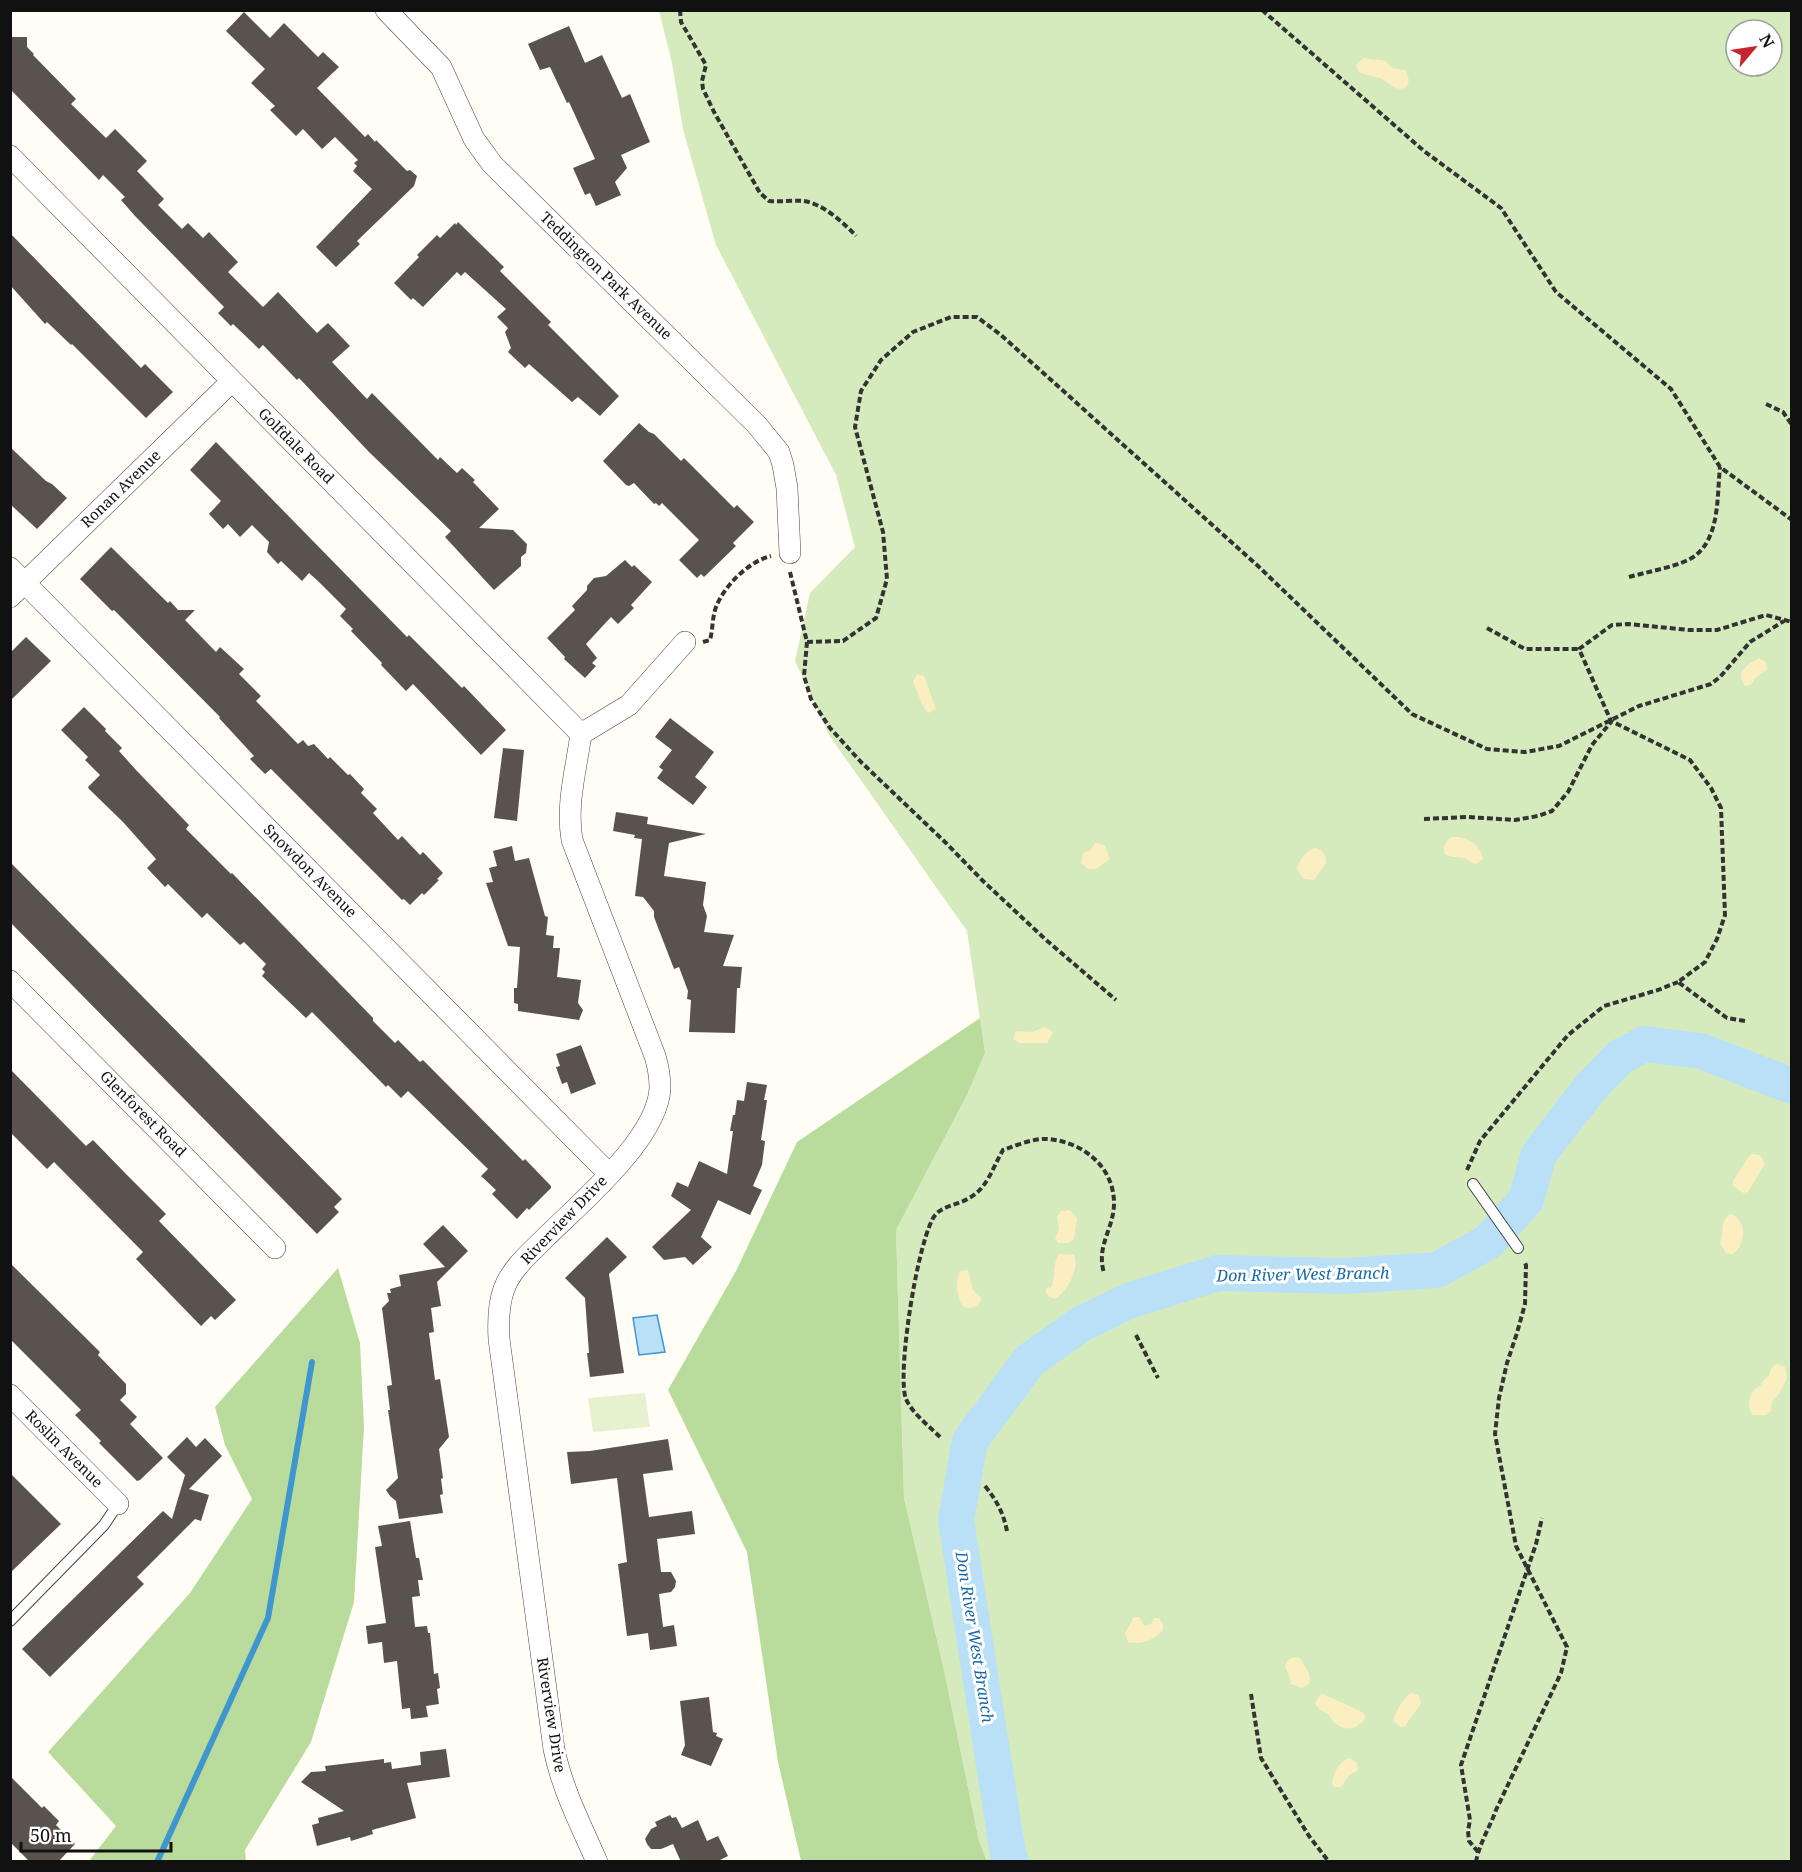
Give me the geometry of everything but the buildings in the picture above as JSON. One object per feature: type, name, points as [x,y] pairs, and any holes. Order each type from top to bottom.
[{"type":"street","name":"Teddington Park Avenue","points":[[386,10],[441,67],[474,139],[492,164],[748,416],[774,446],[783,465],[787,488],[790,554]]},
{"type":"street","name":"Golfdale Road","points":[[10,156],[581,735]]},
{"type":"street","name":"Ronan Avenue","points":[[15,583],[232,381]]},
{"type":"street","name":"Snowdon Avenue","points":[[15,583],[609,1174]]},
{"type":"street","points":[[581,735],[629,705],[685,642]]},
{"type":"street","name":"Riverview Drive","points":[[581,735],[570,807],[572,840],[655,1056],[660,1089],[656,1105],[643,1134],[609,1174],[532,1251],[511,1276],[504,1288],[498,1316],[554,1749],[568,1796],[597,1862]]},
{"type":"street","name":"Glenforest Road","points":[[10,981],[275,1248]]},
{"type":"street","name":"Roslin Avenue","points":[[10,1395],[118,1504]]},
{"type":"lane","points":[[1473,1184],[1518,1248]]},
{"type":"lane","points":[[10,1621],[104,1525],[118,1504]]},
{"type":"path","points":[[680,10],[681,22],[706,65],[702,81],[703,89],[760,192],[769,201],[803,201],[815,204],[841,220],[856,236]]},
{"type":"path","points":[[1262,10],[1424,152],[1501,208],[1556,292],[1671,389],[1720,467],[1791,520]]},
{"type":"path","points":[[807,642],[843,641],[876,618],[887,579],[883,532],[855,427],[861,391],[881,360],[913,332],[951,317],[977,317],[1016,349],[1258,566],[1412,714],[1487,749],[1525,752],[1559,746],[1639,706],[1711,684],[1720,677],[1750,642],[1784,621]]},
{"type":"path","points":[[1766,404],[1783,412],[1791,425]]},
{"type":"path","points":[[1629,577],[1669,567],[1696,555],[1708,539],[1714,525],[1720,467]]},
{"type":"path","points":[[685,642],[699,643],[710,640],[716,606],[723,594],[741,574],[768,556],[790,554],[789,565],[807,642],[804,676],[811,699],[830,728],[861,762],[983,881],[1045,939],[1116,1000]]},
{"type":"path","points":[[1487,628],[1525,649],[1579,649],[1612,625],[1717,630],[1766,615],[1791,622]]},
{"type":"path","points":[[1473,1184],[1467,1171],[1480,1141],[1568,1035],[1604,1006],[1678,982],[1705,962],[1717,939],[1725,915],[1721,808],[1711,788],[1690,760],[1611,721],[1579,649]]},
{"type":"path","points":[[1424,819],[1468,817],[1515,820],[1552,811],[1568,792],[1592,745],[1611,721]]},
{"type":"path","points":[[1678,982],[1727,1018],[1745,1021]]},
{"type":"path","points":[[940,1437],[906,1398],[904,1370],[906,1337],[924,1242],[929,1224],[936,1214],[972,1197],[984,1186],[1003,1150],[1035,1140],[1048,1139],[1070,1144],[1097,1159],[1109,1176],[1114,1192],[1112,1220],[1102,1249],[1101,1262],[1104,1273]]},
{"type":"path","points":[[1476,1862],[1478,1852],[1561,1673],[1567,1647],[1516,1546],[1495,1434],[1499,1398],[1524,1304],[1526,1265],[1518,1248]]},
{"type":"path","points":[[1136,1335],[1158,1378]]},
{"type":"path","points":[[985,1486],[998,1501],[1004,1513],[1007,1531]]},
{"type":"path","points":[[1478,1852],[1469,1841],[1470,1820],[1461,1765],[1536,1544],[1542,1518]]},
{"type":"path","points":[[1251,1694],[1261,1758],[1309,1836],[1329,1862]]},
{"type":"green space","points":[[659,11],[1791,11],[1791,1861],[987,1861],[979,1841],[944,1670],[904,1498],[896,1230],[967,1095],[985,1053],[967,931],[829,735],[795,661],[810,593],[855,547],[836,475],[716,245],[683,129],[672,63]]},
{"type":"green space","points":[[980,1018],[985,1053],[967,1095],[896,1230],[904,1498],[944,1670],[979,1841],[987,1861],[801,1861],[778,1762],[747,1552],[668,1390],[736,1271],[797,1142]]},
{"type":"green space","points":[[338,1268],[360,1343],[364,1427],[354,1602],[311,1742],[245,1850],[246,1861],[89,1861],[116,1826],[48,1752],[190,1593],[252,1499],[225,1445],[215,1407]]},
{"type":"green space","points":[[645,1393],[650,1427],[593,1432],[588,1398]]},
{"type":"sand","points":[[1363,58],[1386,61],[1392,68],[1406,70],[1409,81],[1407,85],[1401,89],[1395,88],[1380,78],[1358,71],[1356,65]]},
{"type":"sand","points":[[1759,658],[1766,662],[1767,670],[1755,678],[1751,685],[1745,686],[1741,677],[1744,669]]},
{"type":"sand","points":[[917,674],[924,676],[936,709],[928,713],[913,682]]},
{"type":"sand","points":[[1453,837],[1472,842],[1482,854],[1483,859],[1476,864],[1464,858],[1445,854],[1445,844]]},
{"type":"sand","points":[[1095,843],[1105,845],[1110,859],[1096,869],[1088,869],[1081,863],[1083,853],[1091,850]]},
{"type":"sand","points":[[1314,848],[1323,853],[1326,863],[1314,880],[1304,879],[1297,867],[1302,857]]},
{"type":"sand","points":[[1045,1027],[1053,1032],[1047,1043],[1019,1043],[1013,1039],[1016,1031],[1032,1032]]},
{"type":"sand","points":[[1752,1154],[1760,1155],[1765,1164],[1748,1192],[1743,1193],[1733,1186],[1733,1181]]},
{"type":"sand","points":[[1070,1210],[1077,1218],[1074,1239],[1068,1243],[1058,1243],[1055,1238],[1059,1229],[1057,1217],[1061,1211]]},
{"type":"sand","points":[[1731,1214],[1743,1227],[1741,1245],[1733,1254],[1726,1253],[1720,1243],[1724,1220]]},
{"type":"sand","points":[[1061,1254],[1074,1255],[1075,1267],[1068,1286],[1055,1299],[1048,1296],[1045,1289],[1051,1287],[1056,1258]]},
{"type":"sand","points":[[968,1270],[973,1290],[982,1299],[977,1306],[967,1308],[961,1302],[957,1285],[960,1271]]},
{"type":"sand","points":[[1777,1364],[1785,1367],[1787,1378],[1779,1394],[1772,1401],[1771,1411],[1766,1415],[1753,1415],[1749,1407],[1750,1398],[1769,1375],[1772,1367]]},
{"type":"sand","points":[[1134,1617],[1139,1617],[1145,1626],[1151,1624],[1154,1618],[1159,1618],[1163,1624],[1163,1630],[1156,1637],[1147,1641],[1128,1642],[1125,1633]]},
{"type":"sand","points":[[1294,1657],[1300,1658],[1309,1673],[1309,1684],[1302,1688],[1291,1684],[1285,1666],[1288,1660]]},
{"type":"sand","points":[[1321,1693],[1364,1713],[1365,1718],[1354,1728],[1341,1727],[1315,1703]]},
{"type":"sand","points":[[1411,1693],[1418,1695],[1421,1702],[1406,1726],[1401,1727],[1393,1721],[1400,1706]]},
{"type":"sand","points":[[1350,1758],[1357,1763],[1358,1770],[1349,1775],[1341,1787],[1335,1787],[1332,1781],[1335,1773],[1346,1759]]},
{"type":"water","points":[[657,1315],[665,1352],[639,1355],[633,1318]]},
{"type":"waterway","name":"Don River West Branch","points":[[1011,1862],[956,1520],[970,1441],[1029,1361],[1081,1324],[1131,1300],[1218,1273],[1345,1276],[1437,1270],[1488,1242],[1526,1200],[1539,1154],[1590,1088],[1620,1057],[1644,1044],[1701,1051],[1792,1086]]},
{"type":"waterway","points":[[157,1862],[268,1618],[312,1362]]}]
